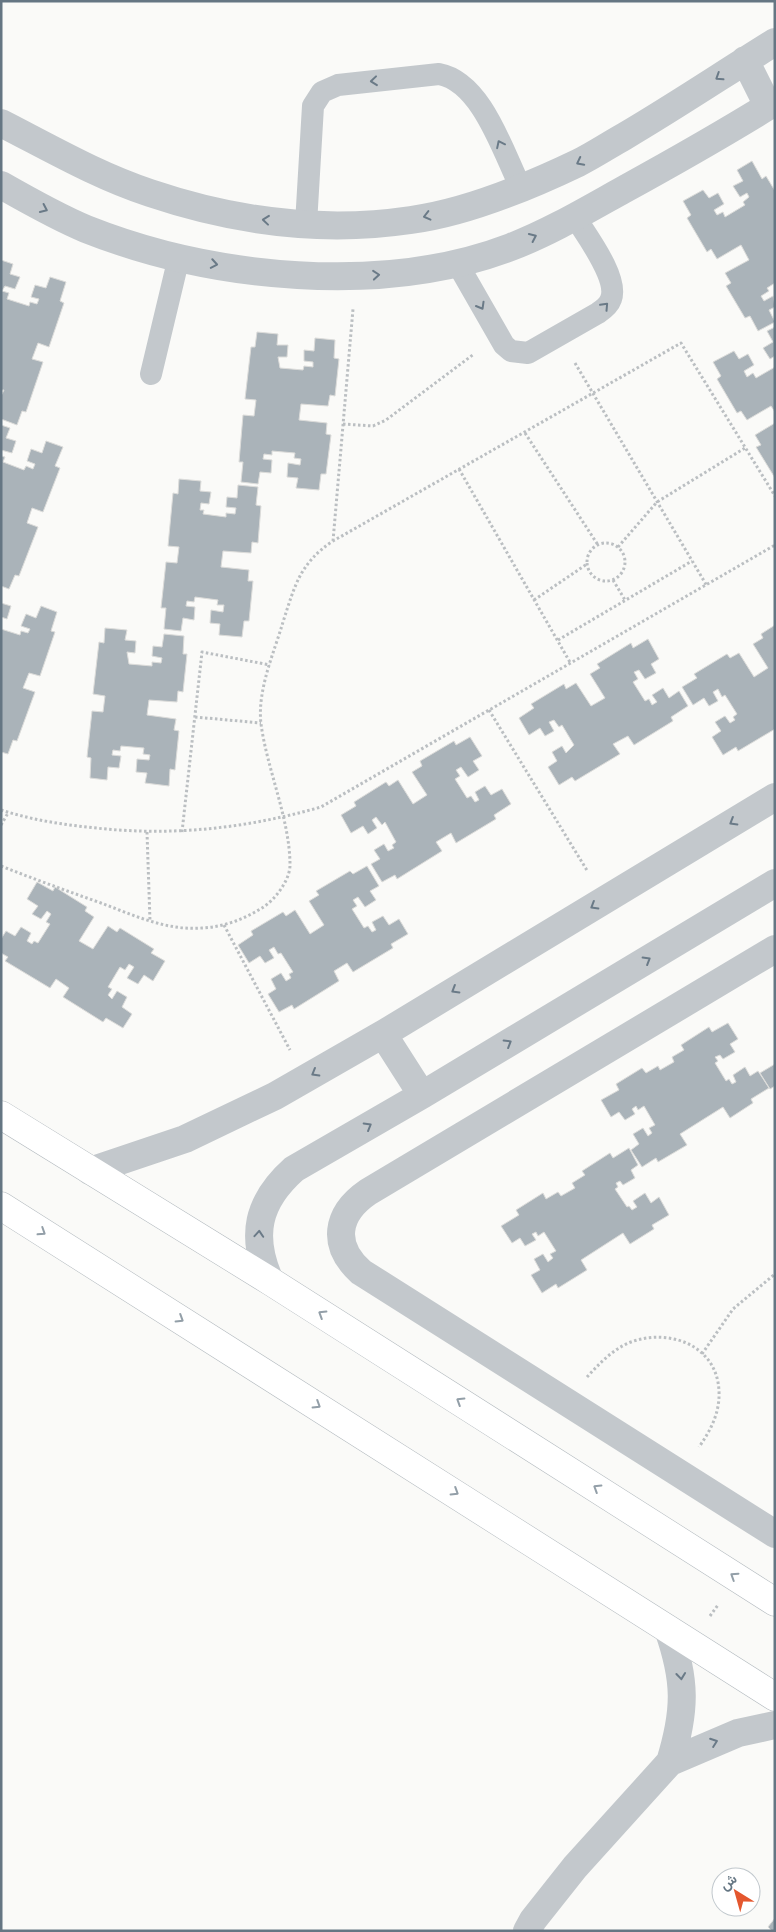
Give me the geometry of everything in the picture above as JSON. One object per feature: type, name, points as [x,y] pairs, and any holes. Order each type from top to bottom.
[{"type":"street","points":[[1,124],[98,172],[148,192],[199,208],[243,217],[306,224],[359,225],[412,220],[468,206],[521,188],[579,163],[775,42]]},
{"type":"street","points":[[1,185],[36,205],[86,229],[138,247],[178,257],[288,275],[356,276],[415,271],[457,263],[512,247],[575,216],[772,104],[745,60]]},
{"type":"street","points":[[90,1170],[185,1139],[230,1118],[305,1078],[383,1034],[775,797]]},
{"type":"street","points":[[270,1281],[261,1261],[258,1241],[260,1220],[267,1200],[278,1183],[294,1169],[422,1095],[775,883]]},
{"type":"street","points":[[775,948],[368,1192],[356,1200],[348,1210],[342,1223],[341,1237],[344,1250],[351,1262],[361,1272],[775,1534]]},
{"type":"street","points":[[383,1034],[422,1095]]},
{"type":"street","points":[[1,1115],[270,1281],[775,1602]]},
{"type":"street","points":[[1,1206],[775,1698]]},
{"type":"street","points":[[668,1629],[679,1661],[683,1695],[680,1729],[670,1762]]},
{"type":"street","points":[[527,1931],[532,1920],[575,1867],[670,1762],[738,1733],[775,1725]]},
{"type":"lane","points":[[306,224],[313,106],[322,92],[338,85],[439,74],[451,76],[460,81],[478,99],[521,188]]},
{"type":"lane","points":[[457,263],[499,336],[511,351],[519,354],[528,353],[598,313],[606,307],[612,298],[611,278],[575,216]]},
{"type":"lane","points":[[151,374],[178,257]]},
{"type":"path","points":[[333,541],[356,276]]},
{"type":"path","points":[[343,424],[373,426],[386,420],[499,336]]},
{"type":"path","points":[[559,336],[707,586]]},
{"type":"path","points":[[1,866],[150,921],[181,928],[224,925],[246,917],[267,905],[286,881],[290,866],[283,818],[261,723],[262,702],[270,665],[298,577],[306,563],[318,550],[333,541],[681,343],[775,496]]},
{"type":"path","points":[[524,433],[598,545]]},
{"type":"path","points":[[618,547],[657,502],[745,448]]},
{"type":"path","points":[[460,469],[571,664]]},
{"type":"path","points":[[534,600],[587,564],[592,549],[598,545],[607,543],[618,547],[625,558],[624,567],[613,580],[604,581],[596,578],[590,572],[587,564]]},
{"type":"path","points":[[1,810],[49,822],[147,832],[182,832],[244,826],[283,818],[321,807],[707,586],[775,545]]},
{"type":"path","points":[[558,640],[692,561]]},
{"type":"path","points":[[613,580],[625,600]]},
{"type":"path","points":[[182,832],[202,652],[270,665]]},
{"type":"path","points":[[489,710],[605,899]]},
{"type":"path","points":[[195,717],[261,723]]},
{"type":"path","points":[[1,825],[8,812]]},
{"type":"path","points":[[147,832],[150,921]]},
{"type":"path","points":[[224,925],[305,1078]]},
{"type":"path","points":[[702,1354],[733,1309],[775,1274]]},
{"type":"path","points":[[565,1401],[607,1356],[630,1342],[649,1336],[682,1339],[702,1354],[716,1374],[719,1390],[717,1410],[712,1428],[681,1475]]},
{"type":"path","points":[[692,1644],[736,1577]]},
{"type":"building","points":[[752,161],[762,179],[766,176],[775,191],[775,283],[767,288],[769,291],[761,296],[764,301],[773,296],[775,307],[769,310],[775,322],[758,331],[750,316],[745,318],[726,286],[731,283],[725,273],[749,260],[741,245],[717,259],[711,249],[707,252],[687,218],[691,215],[683,201],[703,190],[709,198],[718,193],[724,204],[714,210],[717,215],[723,212],[725,217],[745,205],[743,202],[749,197],[747,193],[740,197],[733,186],[743,181],[737,170]]},
{"type":"building","points":[[1,260],[13,264],[10,274],[20,277],[15,289],[5,286],[2,291],[9,293],[7,299],[29,306],[30,302],[37,304],[39,299],[31,297],[35,285],[46,288],[50,277],[66,282],[60,301],[64,303],[49,347],[38,343],[32,359],[43,362],[26,412],[22,411],[17,425],[1,419],[1,396],[4,390],[1,390]]},
{"type":"building","points":[[775,327],[775,356],[770,359],[763,348],[773,342],[767,331]]},
{"type":"building","points":[[257,332],[278,334],[277,345],[288,345],[287,357],[278,357],[280,368],[303,370],[304,366],[313,367],[313,362],[304,361],[304,350],[314,351],[315,338],[335,340],[334,358],[339,359],[335,396],[330,395],[328,406],[301,404],[299,420],[327,423],[326,434],[331,435],[326,474],[321,474],[319,490],[296,488],[298,478],[287,477],[288,463],[300,465],[301,459],[294,458],[295,453],[272,451],[272,455],[264,454],[263,459],[272,460],[271,473],[260,472],[258,484],[241,482],[243,462],[239,462],[243,415],[254,416],[256,400],[245,399],[251,347],[255,347]]},
{"type":"building","points":[[734,351],[739,359],[748,354],[754,365],[744,371],[747,377],[753,373],[756,378],[775,367],[775,412],[771,406],[747,420],[741,411],[737,413],[717,379],[721,376],[713,362]]},
{"type":"building","points":[[775,423],[775,478],[756,447],[761,445],[755,435]]},
{"type":"building","points":[[1,425],[10,428],[6,438],[16,441],[12,453],[1,450]]},
{"type":"building","points":[[46,441],[63,447],[55,466],[60,468],[43,512],[32,508],[27,523],[38,527],[19,576],[15,575],[9,589],[1,586],[1,456],[5,457],[3,462],[24,470],[26,466],[33,469],[35,464],[27,461],[31,449],[42,453]]},
{"type":"building","points":[[179,479],[201,481],[200,491],[211,492],[209,504],[201,503],[200,510],[204,510],[203,514],[226,517],[226,513],[235,514],[236,508],[226,507],[227,497],[237,498],[238,485],[258,487],[256,505],[261,506],[258,543],[252,542],[251,553],[223,551],[221,567],[249,570],[248,581],[253,581],[249,621],[244,621],[242,637],[219,635],[220,624],[210,623],[211,610],[223,612],[224,605],[217,605],[218,600],[195,597],[194,602],[187,601],[186,606],[195,607],[194,620],[183,618],[181,631],[164,629],[166,608],[161,608],[166,562],[177,563],[179,547],[168,546],[173,493],[178,494]]},
{"type":"building","points":[[1,603],[11,606],[7,619],[1,617]]},
{"type":"building","points":[[41,606],[57,612],[51,631],[55,632],[40,676],[29,673],[23,688],[35,692],[17,741],[13,740],[8,754],[1,752],[1,629],[20,635],[21,631],[28,633],[30,629],[21,626],[26,614],[36,618]]},
{"type":"building","points":[[775,625],[775,729],[738,751],[736,747],[723,755],[712,737],[721,731],[715,722],[725,716],[730,723],[735,720],[733,717],[737,714],[725,695],[722,697],[718,689],[713,692],[718,701],[709,706],[704,698],[693,705],[682,687],[697,678],[694,674],[727,654],[730,658],[739,653],[754,677],[768,668],[753,644],[763,638],[761,634]]},
{"type":"building","points":[[105,628],[127,630],[125,640],[136,641],[135,653],[127,652],[129,664],[152,666],[152,662],[161,663],[162,658],[152,656],[153,646],[162,647],[164,634],[184,636],[183,654],[187,654],[183,692],[178,691],[177,702],[149,700],[147,715],[176,719],[174,730],[179,731],[175,770],[170,769],[169,786],[145,783],[147,773],[136,772],[137,759],[149,760],[150,755],[143,754],[144,748],[121,746],[120,751],[113,750],[112,755],[121,756],[119,768],[108,767],[107,780],[90,778],[91,758],[87,757],[92,711],[103,712],[105,696],[93,694],[99,642],[104,643]]},
{"type":"building","points":[[648,639],[659,659],[651,664],[656,673],[645,679],[639,670],[634,672],[638,679],[633,682],[645,701],[649,699],[652,705],[657,702],[652,695],[663,688],[669,698],[679,691],[688,706],[671,717],[673,721],[634,745],[628,736],[613,744],[620,754],[575,781],[572,777],[559,785],[548,767],[557,761],[552,752],[562,746],[566,753],[574,745],[562,725],[559,727],[554,720],[549,722],[554,731],[545,736],[540,728],[529,735],[519,718],[534,708],[531,704],[564,684],[566,689],[576,683],[591,706],[605,698],[590,674],[600,668],[597,664],[631,643],[633,648]]},
{"type":"building","points":[[470,737],[482,756],[473,761],[479,770],[468,777],[461,767],[456,770],[460,776],[455,779],[467,798],[471,796],[475,802],[479,800],[475,792],[485,786],[491,795],[502,789],[511,804],[494,815],[496,819],[456,843],[451,833],[436,842],[442,851],[397,879],[395,875],[382,882],[371,864],[380,859],[374,850],[384,844],[388,851],[394,848],[392,845],[396,842],[385,822],[382,825],[376,817],[372,820],[377,828],[368,834],[363,826],[351,833],[341,815],[356,806],[354,802],[386,782],[389,786],[398,780],[413,804],[427,795],[412,772],[422,766],[420,761],[454,741],[456,745]]},
{"type":"building","points":[[367,866],[379,886],[370,891],[376,900],[365,907],[358,897],[353,900],[357,906],[352,909],[364,928],[368,926],[372,932],[376,930],[372,922],[383,916],[389,925],[399,919],[408,934],[391,944],[393,948],[353,972],[347,963],[334,971],[339,981],[294,1009],[292,1005],[279,1012],[268,994],[276,989],[271,979],[281,973],[286,981],[291,978],[289,974],[293,972],[281,953],[278,954],[274,947],[269,950],[274,958],[265,963],[260,956],[249,963],[238,945],[253,935],[251,931],[283,912],[286,916],[295,910],[310,934],[324,925],[309,901],[319,895],[316,891],[350,871],[353,874]]},
{"type":"building","points":[[37,882],[53,891],[55,887],[87,907],[85,911],[94,917],[79,941],[93,949],[108,926],[117,932],[120,928],[154,949],[151,953],[165,961],[153,981],[144,975],[138,984],[127,978],[134,967],[129,964],[125,970],[120,967],[108,987],[112,989],[108,995],[112,999],[117,991],[127,997],[122,1007],[132,1014],[123,1028],[106,1018],[103,1022],[63,997],[69,988],[56,979],[50,988],[5,961],[8,957],[1,953],[1,939],[6,931],[15,936],[21,927],[31,933],[27,941],[32,944],[34,941],[38,943],[50,924],[46,922],[51,914],[47,911],[41,919],[32,914],[38,906],[27,899]]},
{"type":"building","points":[[728,1023],[738,1039],[730,1044],[735,1052],[723,1059],[720,1055],[715,1057],[718,1061],[715,1063],[726,1081],[729,1079],[732,1084],[736,1082],[733,1075],[745,1067],[750,1076],[758,1071],[769,1088],[751,1099],[753,1103],[730,1118],[723,1107],[680,1134],[687,1145],[658,1162],[656,1158],[642,1167],[631,1150],[639,1144],[633,1134],[643,1128],[648,1136],[652,1133],[649,1128],[655,1125],[644,1106],[638,1110],[636,1106],[632,1109],[635,1114],[625,1120],[619,1112],[611,1117],[601,1100],[619,1090],[616,1084],[642,1068],[646,1073],[658,1066],[660,1070],[674,1062],[672,1057],[684,1050],[681,1045],[709,1027],[712,1032]]},
{"type":"building","points":[[775,1064],[775,1086],[770,1089],[760,1073]]},
{"type":"building","points":[[629,1148],[638,1165],[631,1170],[635,1178],[623,1185],[620,1181],[616,1183],[618,1187],[615,1189],[627,1207],[629,1206],[632,1210],[637,1207],[633,1201],[645,1193],[651,1203],[659,1197],[669,1215],[652,1225],[654,1229],[630,1244],[623,1233],[581,1260],[587,1270],[558,1288],[556,1284],[542,1293],[531,1275],[540,1270],[534,1259],[543,1254],[548,1262],[553,1258],[550,1254],[556,1251],[544,1232],[538,1236],[536,1232],[532,1234],[536,1240],[525,1246],[520,1238],[512,1243],[501,1226],[519,1215],[516,1210],[543,1193],[546,1199],[558,1192],[561,1196],[575,1188],[572,1183],[585,1175],[582,1171],[610,1153],[613,1158]]},
{"type":"building","points":[[775,1918],[775,1931],[772,1931],[768,1927]]}]
